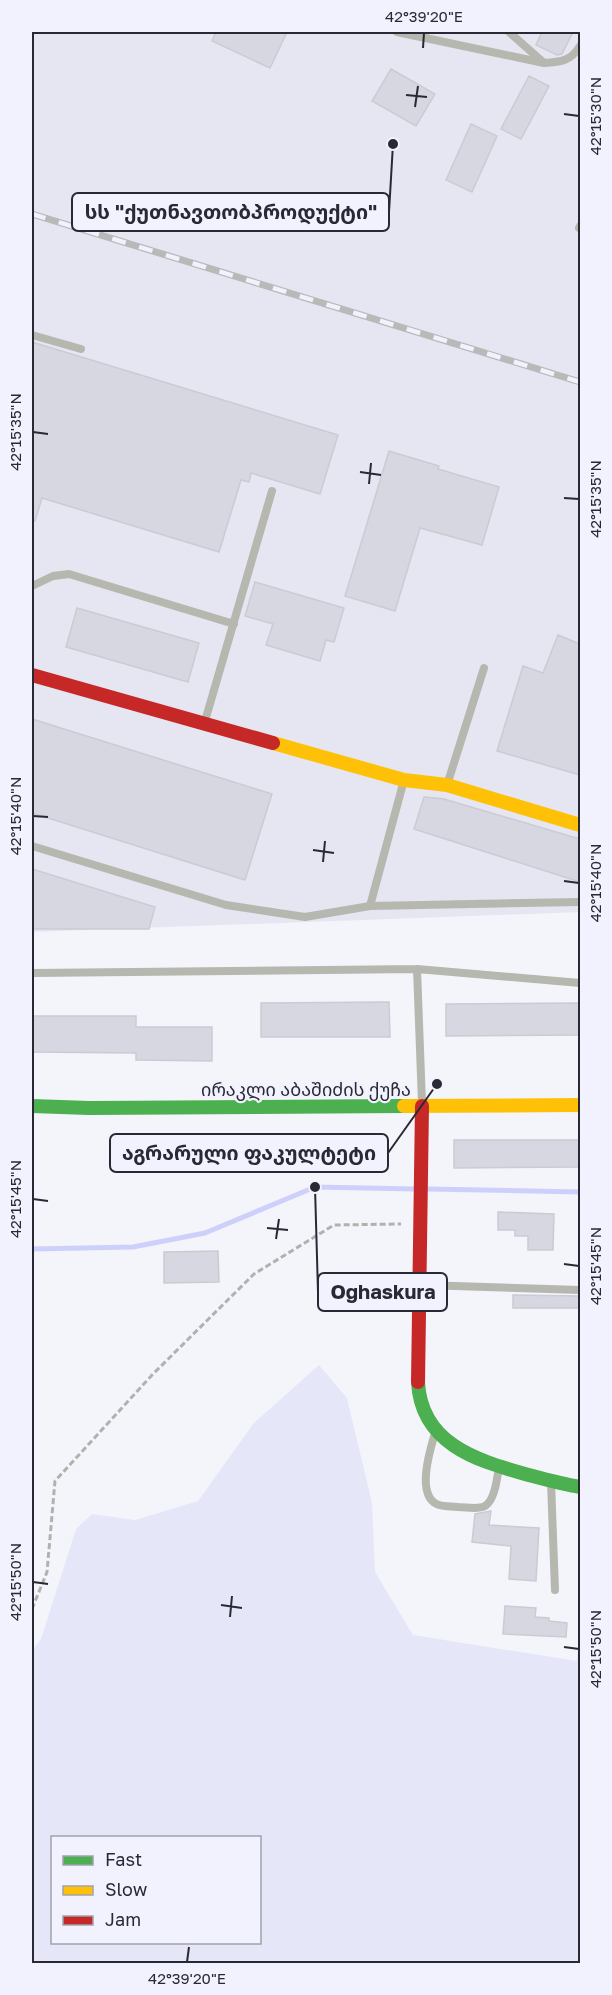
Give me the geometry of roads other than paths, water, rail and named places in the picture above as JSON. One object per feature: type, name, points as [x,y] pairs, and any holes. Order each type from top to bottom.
[{"type":"street","points":[[32,675],[404,780],[447,784],[580,825]]},
{"type":"street","name":"ირაკლი აბაშიძის ქუჩა","points":[[32,1106],[89,1108],[580,1105]]},
{"type":"street","points":[[422,1106],[422,1210],[417,1368],[419,1396],[424,1413],[436,1430],[456,1449],[482,1462],[580,1486]]},
{"type":"lane","points":[[397,32],[544,63],[558,62],[575,56],[580,46]]},
{"type":"lane","points":[[509,32],[544,63]]},
{"type":"lane","points":[[32,335],[81,349]]},
{"type":"lane","points":[[204,723],[272,491]]},
{"type":"lane","points":[[32,586],[53,576],[69,574],[234,624]]},
{"type":"lane","points":[[447,784],[484,668]]},
{"type":"lane","points":[[370,906],[404,780]]},
{"type":"lane","points":[[32,846],[226,905],[305,917],[370,906],[580,902]]},
{"type":"lane","points":[[417,969],[422,1106]]},
{"type":"lane","points":[[32,973],[417,969],[580,983]]},
{"type":"lane","points":[[419,1285],[580,1290]]},
{"type":"lane","points":[[436,1430],[426,1462],[428,1495],[440,1505],[476,1508],[486,1506],[491,1499],[499,1467]]},
{"type":"lane","points":[[551,1480],[555,1590]]},
{"type":"waterway","points":[[32,1249],[133,1247],[205,1233],[315,1187],[415,1189]]},
{"type":"waterway","points":[[428,1189],[580,1192]]},
{"type":"railway","points":[[32,214],[580,382]]},
{"type":"place","name":"სს \"ქუთნავთობპროდუქტი\"","points":[[393,144]]},
{"type":"place","name":"აგრარული ფაკულტეტი","points":[[437,1084]]},
{"type":"place","name":"Oghaskura","points":[[315,1187]]}]
